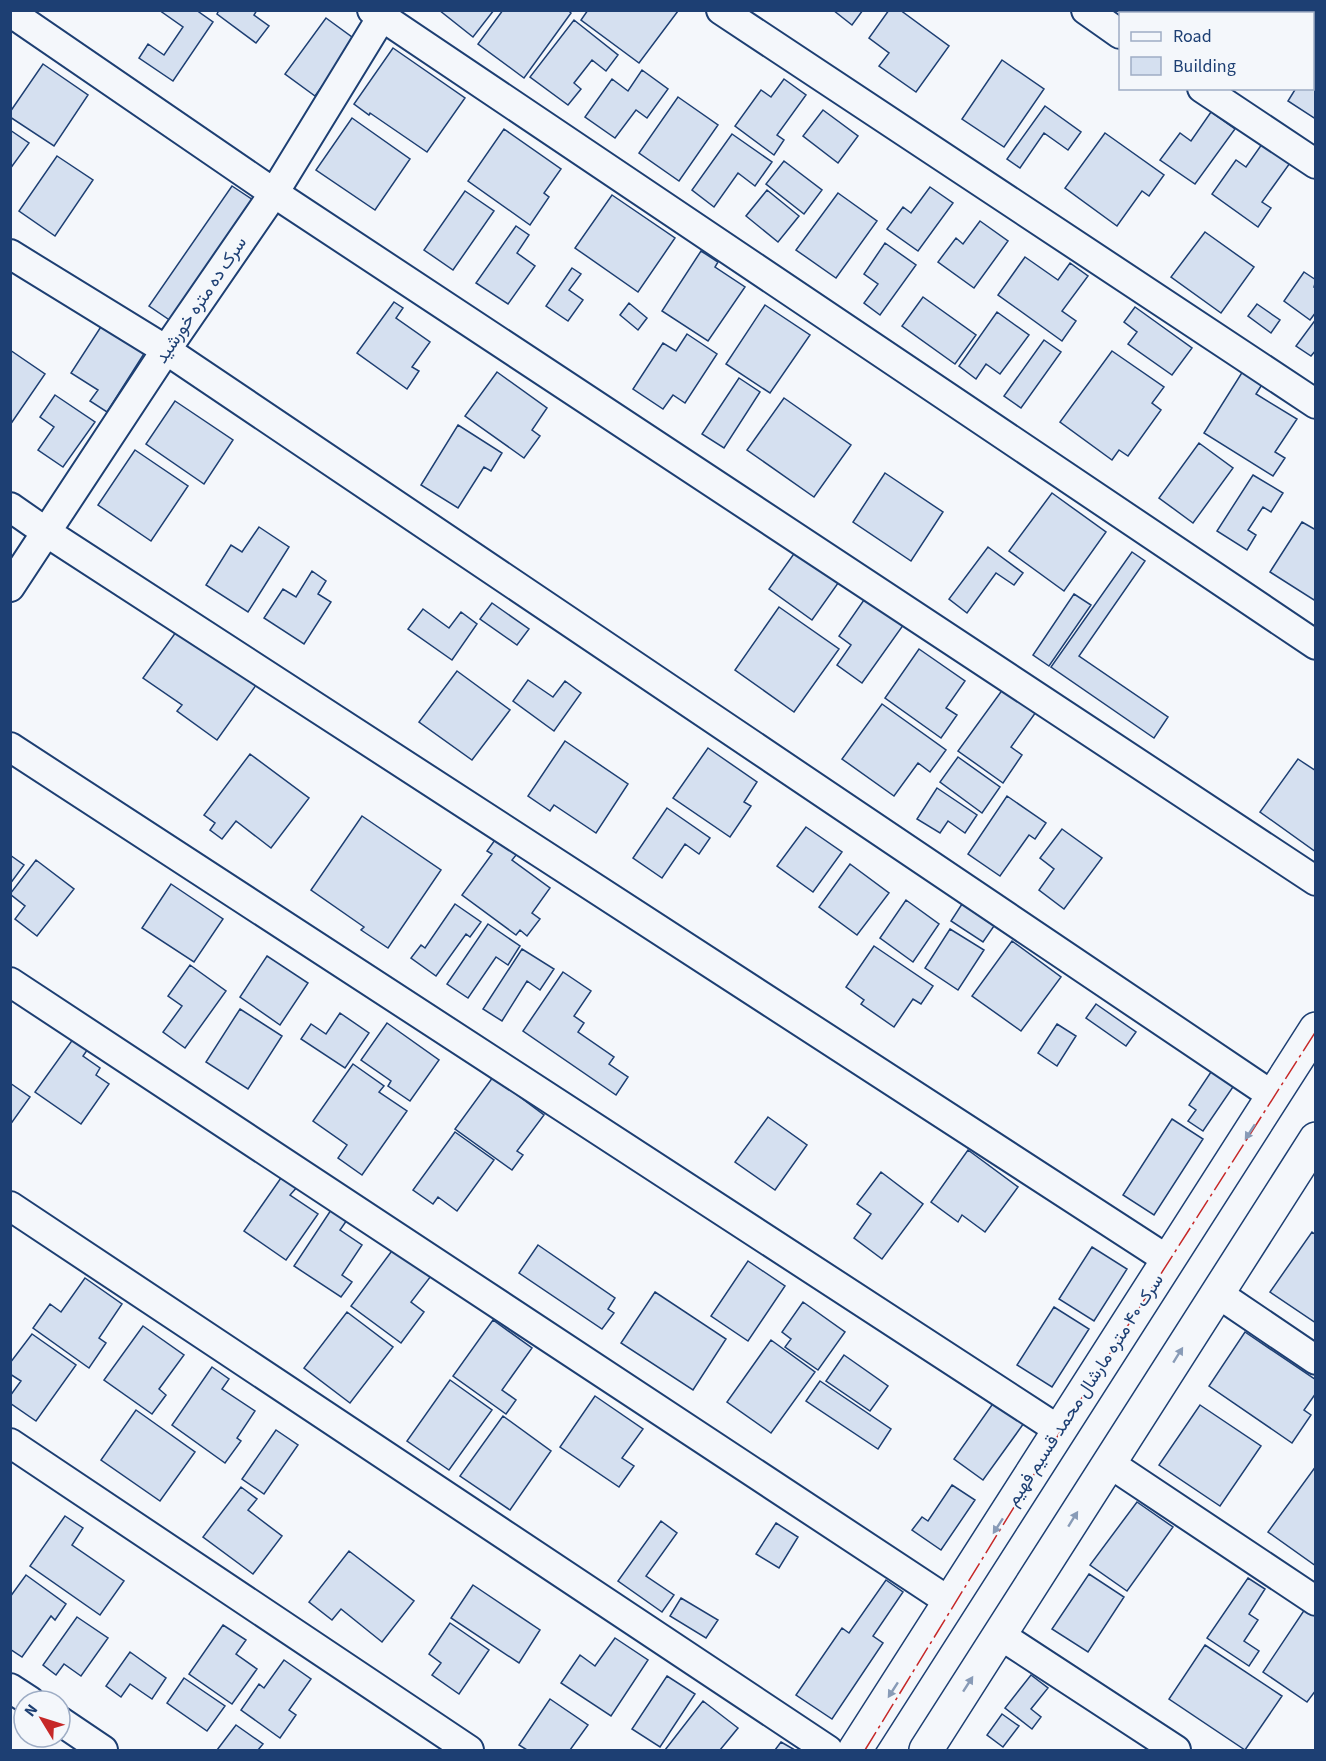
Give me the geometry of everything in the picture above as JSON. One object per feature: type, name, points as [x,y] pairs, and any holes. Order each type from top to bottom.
[{"type":"street","points":[[721,10],[1316,404]]},
{"type":"street","points":[[1086,10],[1119,33]]},
{"type":"street","points":[[10,12],[274,193],[1316,881]]},
{"type":"street","points":[[380,13],[1316,645]]},
{"type":"street","name":"سرک ده متره خورشید","points":[[10,587],[166,350],[274,193],[380,13]]},
{"type":"street","points":[[1205,90],[1316,164]]},
{"type":"street","points":[[10,254],[166,350],[1273,1096]]},
{"type":"street","points":[[10,507],[1168,1260]]},
{"type":"street","points":[[10,747],[1059,1430]]},
{"type":"street","points":[[10,982],[950,1602]]},
{"type":"street","name":"سرک ۴۰ متره مارشال محمد قسیم فهیم","points":[[855,1750],[1316,1029]]},
{"type":"street","points":[[926,1750],[1316,1139]]},
{"type":"street","points":[[10,1206],[828,1750]]},
{"type":"street","points":[[1217,1293],[1316,1360]]},
{"type":"street","points":[[10,1443],[470,1750]]},
{"type":"street","points":[[1109,1463],[1316,1601]]},
{"type":"street","points":[[1000,1635],[1176,1750]]},
{"type":"street","points":[[72,1729],[103,1750]]},
{"type":"building","points":[[159,10],[196,10],[213,22],[173,81],[139,58],[148,44],[164,55],[183,27]]},
{"type":"building","points":[[219,10],[257,10],[254,15],[269,26],[256,43],[217,14]]},
{"type":"building","points":[[439,10],[494,10],[473,37]]},
{"type":"building","points":[[503,10],[568,10],[571,13],[524,78],[478,44]]},
{"type":"building","points":[[588,10],[678,11],[639,63],[581,20]]},
{"type":"building","points":[[833,10],[863,10],[852,25]]},
{"type":"building","points":[[889,10],[900,10],[949,46],[916,92],[879,66],[889,53],[869,38]]},
{"type":"building","points":[[1199,10],[1240,10],[1239,12],[1198,12]]},
{"type":"building","points":[[326,18],[356,40],[315,96],[285,74]]},
{"type":"building","points":[[574,20],[618,55],[606,71],[592,60],[574,83],[581,89],[568,105],[530,77]]},
{"type":"building","points":[[1314,39],[1316,117],[1314,118],[1288,101],[1295,90],[1314,90]]},
{"type":"building","points":[[393,48],[465,98],[427,152],[354,104]]},
{"type":"building","points":[[1002,60],[1044,89],[1004,147],[962,119]]},
{"type":"building","points":[[43,64],[88,95],[54,146],[10,117],[10,112]]},
{"type":"building","points":[[642,70],[668,89],[647,118],[636,110],[615,138],[585,117],[612,79],[628,91]]},
{"type":"building","points":[[784,79],[806,95],[777,135],[784,140],[774,155],[735,126],[761,90],[771,97]]},
{"type":"building","points":[[678,97],[718,125],[679,181],[639,153]]},
{"type":"building","points":[[1045,106],[1081,132],[1068,150],[1044,133],[1020,168],[1007,159]]},
{"type":"building","points":[[823,110],[858,136],[838,163],[803,136]]},
{"type":"building","points":[[1211,112],[1235,129],[1195,184],[1160,160],[1180,133],[1191,141]]},
{"type":"building","points":[[352,118],[410,159],[375,210],[316,170]]},
{"type":"building","points":[[504,129],[561,169],[544,193],[549,197],[530,225],[468,181]]},
{"type":"building","points":[[10,130],[29,143],[10,169]]},
{"type":"building","points":[[1105,133],[1164,175],[1149,196],[1142,191],[1117,226],[1065,188]]},
{"type":"building","points":[[732,134],[772,162],[755,186],[738,173],[714,207],[692,190]]},
{"type":"building","points":[[1262,144],[1290,163],[1262,202],[1271,208],[1258,227],[1212,194],[1236,160],[1246,167]]},
{"type":"building","points":[[57,156],[93,180],[55,236],[19,211]]},
{"type":"building","points":[[784,161],[822,190],[804,214],[766,184]]},
{"type":"building","points":[[232,186],[256,202],[174,323],[149,306]]},
{"type":"building","points":[[930,187],[953,203],[918,251],[887,229],[903,207],[911,213]]},
{"type":"building","points":[[767,190],[799,216],[778,242],[746,216]]},
{"type":"building","points":[[465,191],[494,211],[453,270],[424,250]]},
{"type":"building","points":[[838,193],[877,221],[836,278],[796,250]]},
{"type":"building","points":[[612,195],[675,238],[638,292],[575,248]]},
{"type":"building","points":[[980,221],[1008,241],[974,288],[938,262],[956,238],[963,244]]},
{"type":"building","points":[[516,226],[529,235],[517,253],[535,266],[508,304],[476,283]]},
{"type":"building","points":[[1205,232],[1254,267],[1221,313],[1171,277]]},
{"type":"building","points":[[885,243],[916,265],[880,315],[864,303],[878,284],[864,274]]},
{"type":"building","points":[[701,251],[718,262],[715,267],[745,287],[708,341],[662,311]]},
{"type":"building","points":[[1025,257],[1058,280],[1070,263],[1088,276],[1062,311],[1076,321],[1062,341],[998,295]]},
{"type":"building","points":[[572,268],[581,274],[569,290],[583,300],[568,321],[546,306]]},
{"type":"building","points":[[1304,272],[1316,280],[1314,287],[1316,288],[1316,312],[1310,320],[1284,301]]},
{"type":"building","points":[[923,297],[976,335],[955,364],[902,326]]},
{"type":"building","points":[[394,302],[403,308],[396,318],[430,342],[412,367],[419,371],[407,389],[357,353]]},
{"type":"building","points":[[629,303],[647,318],[638,330],[620,315]]},
{"type":"building","points":[[1257,304],[1280,320],[1271,333],[1248,316]]},
{"type":"building","points":[[765,305],[810,335],[770,393],[726,364]]},
{"type":"building","points":[[1135,307],[1192,348],[1172,375],[1128,344],[1137,332],[1124,322]]},
{"type":"building","points":[[997,312],[1029,335],[1000,374],[986,364],[976,379],[959,366]]},
{"type":"building","points":[[1316,319],[1316,350],[1311,356],[1296,346]]},
{"type":"building","points":[[104,322],[147,349],[107,412],[90,401],[98,390],[71,373]]},
{"type":"building","points":[[687,334],[717,354],[685,403],[673,395],[663,409],[633,389],[663,343],[676,351]]},
{"type":"building","points":[[1044,340],[1061,352],[1021,408],[1004,396]]},
{"type":"building","points":[[10,350],[45,374],[10,425]]},
{"type":"building","points":[[1112,351],[1164,387],[1152,403],[1161,410],[1128,456],[1119,450],[1112,460],[1060,422]]},
{"type":"building","points":[[1243,371],[1263,383],[1256,394],[1297,419],[1275,452],[1285,458],[1273,476],[1204,433]]},
{"type":"building","points":[[497,372],[547,408],[532,430],[540,436],[524,458],[465,416]]},
{"type":"building","points":[[739,378],[760,392],[724,448],[702,434]]},
{"type":"building","points":[[55,395],[95,422],[63,467],[38,450],[54,427],[40,417]]},
{"type":"building","points":[[784,398],[851,445],[814,497],[747,450]]},
{"type":"building","points":[[175,401],[233,440],[204,484],[146,444]]},
{"type":"building","points":[[458,425],[502,453],[491,471],[484,467],[458,508],[421,485]]},
{"type":"building","points":[[1199,443],[1233,468],[1193,523],[1159,498]]},
{"type":"building","points":[[135,450],[188,486],[151,541],[98,505]]},
{"type":"building","points":[[885,473],[943,512],[911,561],[853,522]]},
{"type":"building","points":[[1253,475],[1283,493],[1271,512],[1263,507],[1248,530],[1256,535],[1247,550],[1217,531]]},
{"type":"building","points":[[1052,493],[1106,532],[1064,591],[1009,551]]},
{"type":"building","points":[[1302,522],[1316,530],[1316,597],[1314,600],[1270,572]]},
{"type":"building","points":[[259,527],[289,547],[248,612],[206,585],[231,545],[242,552]]},
{"type":"building","points":[[988,547],[1023,573],[1014,585],[996,573],[967,613],[949,599]]},
{"type":"building","points":[[798,548],[841,579],[812,620],[769,589]]},
{"type":"building","points":[[1132,552],[1145,561],[1079,656],[1168,717],[1154,738],[1051,667]]},
{"type":"building","points":[[312,571],[326,581],[318,594],[331,602],[304,644],[264,618],[283,589],[296,597]]},
{"type":"building","points":[[1074,594],[1091,605],[1049,666],[1033,655]]},
{"type":"building","points":[[866,597],[904,624],[862,683],[837,665],[851,645],[839,636]]},
{"type":"building","points":[[492,603],[529,629],[517,645],[480,619]]},
{"type":"building","points":[[779,607],[839,649],[794,712],[735,670]]},
{"type":"building","points":[[423,609],[449,628],[461,612],[477,624],[452,660],[408,629]]},
{"type":"building","points":[[181,625],[259,681],[217,740],[177,711],[182,705],[143,678]]},
{"type":"building","points":[[919,649],[965,681],[946,708],[957,715],[941,738],[885,698]]},
{"type":"building","points":[[457,671],[510,710],[472,760],[419,722]]},
{"type":"building","points":[[528,680],[553,697],[565,681],[581,693],[554,731],[513,701]]},
{"type":"building","points":[[1003,689],[1036,712],[1011,747],[1022,755],[1003,783],[958,751]]},
{"type":"building","points":[[882,704],[946,750],[930,772],[918,763],[894,796],[842,759]]},
{"type":"building","points":[[565,741],[628,784],[596,833],[554,805],[550,811],[528,796]]},
{"type":"building","points":[[708,748],[757,782],[744,802],[751,806],[730,837],[673,798]]},
{"type":"building","points":[[250,754],[309,798],[271,848],[236,821],[222,839],[210,830],[215,823],[204,815]]},
{"type":"building","points":[[958,757],[1000,787],[982,813],[940,782]]},
{"type":"building","points":[[1298,759],[1316,771],[1316,852],[1260,812]]},
{"type":"building","points":[[937,788],[977,815],[965,833],[948,821],[940,833],[917,819]]},
{"type":"building","points":[[1007,796],[1046,823],[1035,839],[1029,835],[1000,876],[968,854]]},
{"type":"building","points":[[667,808],[710,838],[699,854],[685,844],[662,878],[633,858]]},
{"type":"building","points":[[362,816],[441,870],[388,948],[361,930],[364,927],[311,890]]},
{"type":"building","points":[[806,827],[842,852],[813,892],[777,866]]},
{"type":"building","points":[[1062,829],[1102,858],[1064,909],[1039,890],[1054,869],[1040,858]]},
{"type":"building","points":[[500,833],[521,849],[512,860],[550,888],[532,913],[540,919],[527,936],[520,930],[516,935],[462,895],[492,854],[487,851]]},
{"type":"building","points":[[10,855],[24,865],[10,884]]},
{"type":"building","points":[[36,860],[74,889],[37,936],[15,919],[25,906],[10,894]]},
{"type":"building","points":[[850,864],[889,893],[857,935],[819,907]]},
{"type":"building","points":[[171,884],[223,919],[194,962],[142,928]]},
{"type":"building","points":[[906,900],[939,924],[913,962],[880,938]]},
{"type":"building","points":[[455,904],[481,922],[470,937],[466,934],[436,976],[411,958],[421,945],[425,948]]},
{"type":"building","points":[[962,904],[994,926],[983,942],[951,921]]},
{"type":"building","points":[[488,924],[520,946],[508,965],[496,957],[468,998],[447,984]]},
{"type":"building","points":[[950,929],[984,950],[958,990],[925,968]]},
{"type":"building","points":[[1012,941],[1061,977],[1021,1031],[972,996]]},
{"type":"building","points":[[874,946],[933,986],[921,1004],[913,999],[894,1027],[861,1004],[864,1000],[846,987]]},
{"type":"building","points":[[522,949],[554,969],[540,990],[527,981],[502,1021],[483,1009]]},
{"type":"building","points":[[267,956],[308,983],[280,1025],[240,997]]},
{"type":"building","points":[[190,965],[226,991],[185,1048],[163,1032],[182,1006],[168,996]]},
{"type":"building","points":[[563,972],[591,991],[574,1016],[584,1023],[578,1032],[614,1057],[609,1064],[628,1077],[616,1095],[523,1031]]},
{"type":"building","points":[[1096,1004],[1136,1032],[1126,1046],[1086,1018]]},
{"type":"building","points":[[240,1009],[282,1036],[248,1089],[206,1062]]},
{"type":"building","points":[[340,1013],[369,1033],[345,1068],[301,1039],[311,1024],[326,1034]]},
{"type":"building","points":[[387,1023],[439,1060],[410,1101],[388,1086],[391,1081],[361,1060]]},
{"type":"building","points":[[1057,1024],[1076,1036],[1057,1066],[1038,1053]]},
{"type":"building","points":[[76,1035],[90,1046],[83,1056],[100,1068],[96,1075],[109,1084],[81,1124],[35,1092]]},
{"type":"building","points":[[353,1064],[384,1086],[379,1092],[407,1111],[362,1175],[338,1158],[347,1145],[313,1121]]},
{"type":"building","points":[[1213,1069],[1235,1084],[1203,1131],[1188,1121],[1196,1110],[1189,1105]]},
{"type":"building","points":[[493,1077],[544,1115],[517,1151],[523,1155],[512,1170],[455,1129]]},
{"type":"building","points":[[10,1083],[30,1097],[10,1125]]},
{"type":"building","points":[[768,1117],[807,1145],[775,1190],[735,1162]]},
{"type":"building","points":[[1172,1119],[1203,1139],[1154,1215],[1123,1195]]},
{"type":"building","points":[[455,1132],[494,1160],[457,1211],[438,1197],[433,1204],[413,1190]]},
{"type":"building","points":[[968,1150],[1018,1187],[985,1232],[962,1215],[958,1222],[931,1202]]},
{"type":"building","points":[[881,1172],[923,1204],[882,1259],[854,1238],[871,1214],[857,1204]]},
{"type":"building","points":[[283,1175],[298,1186],[290,1195],[318,1214],[286,1260],[244,1231]]},
{"type":"building","points":[[331,1210],[347,1220],[340,1230],[362,1245],[342,1275],[352,1282],[341,1297],[294,1266]]},
{"type":"building","points":[[1312,1232],[1316,1235],[1316,1323],[1270,1292]]},
{"type":"building","points":[[538,1245],[615,1298],[608,1309],[614,1313],[602,1329],[519,1273]]},
{"type":"building","points":[[1092,1247],[1127,1269],[1094,1321],[1059,1299]]},
{"type":"building","points":[[394,1248],[431,1276],[411,1302],[424,1312],[401,1343],[351,1306]]},
{"type":"building","points":[[748,1261],[785,1286],[748,1341],[711,1316]]},
{"type":"building","points":[[85,1278],[122,1304],[99,1338],[106,1343],[89,1368],[33,1328],[50,1304],[61,1312]]},
{"type":"building","points":[[655,1292],[726,1339],[693,1390],[621,1343]]},
{"type":"building","points":[[803,1302],[845,1332],[818,1370],[785,1347],[791,1339],[782,1332]]},
{"type":"building","points":[[1054,1307],[1089,1329],[1052,1387],[1017,1365]]},
{"type":"building","points":[[347,1312],[393,1347],[350,1403],[304,1368]]},
{"type":"building","points":[[493,1320],[532,1348],[502,1390],[516,1400],[506,1414],[453,1376]]},
{"type":"building","points":[[143,1326],[184,1355],[159,1389],[166,1395],[152,1414],[104,1380]]},
{"type":"building","points":[[1245,1332],[1316,1380],[1316,1393],[1304,1410],[1311,1415],[1292,1443],[1209,1386]]},
{"type":"building","points":[[32,1334],[76,1365],[36,1421],[10,1403],[10,1396],[21,1381],[10,1374],[10,1363]]},
{"type":"building","points":[[771,1340],[815,1372],[771,1433],[727,1402]]},
{"type":"building","points":[[844,1355],[888,1386],[870,1411],[826,1381]]},
{"type":"building","points":[[212,1367],[229,1379],[222,1389],[255,1411],[237,1438],[241,1441],[225,1463],[172,1425]]},
{"type":"building","points":[[450,1380],[492,1410],[449,1470],[407,1441]]},
{"type":"building","points":[[820,1381],[891,1429],[878,1449],[806,1401]]},
{"type":"building","points":[[595,1396],[643,1429],[622,1458],[634,1466],[619,1487],[560,1447]]},
{"type":"building","points":[[994,1402],[1024,1423],[983,1480],[954,1459]]},
{"type":"building","points":[[1200,1405],[1261,1446],[1220,1506],[1159,1465]]},
{"type":"building","points":[[136,1410],[195,1452],[160,1501],[101,1460]]},
{"type":"building","points":[[503,1416],[551,1451],[510,1510],[460,1476]]},
{"type":"building","points":[[276,1430],[298,1445],[264,1494],[242,1479]]},
{"type":"building","points":[[1316,1466],[1316,1566],[1268,1532]]},
{"type":"building","points":[[952,1485],[975,1500],[941,1550],[912,1530],[922,1517],[928,1521]]},
{"type":"building","points":[[241,1487],[257,1499],[248,1510],[282,1536],[253,1574],[203,1537]]},
{"type":"building","points":[[1137,1502],[1173,1527],[1127,1591],[1090,1565]]},
{"type":"building","points":[[65,1516],[83,1528],[72,1545],[124,1581],[100,1615],[30,1566]]},
{"type":"building","points":[[661,1521],[677,1533],[646,1576],[674,1595],[662,1612],[618,1581]]},
{"type":"building","points":[[776,1523],[798,1537],[779,1568],[756,1554]]},
{"type":"building","points":[[349,1551],[414,1601],[382,1642],[341,1609],[332,1620],[309,1602]]},
{"type":"building","points":[[1089,1574],[1124,1597],[1088,1652],[1052,1629]]},
{"type":"building","points":[[26,1575],[66,1604],[55,1620],[51,1616],[22,1657],[10,1649],[10,1597]]},
{"type":"building","points":[[1248,1578],[1265,1589],[1249,1614],[1258,1620],[1244,1641],[1259,1651],[1249,1666],[1207,1638]]},
{"type":"building","points":[[886,1580],[903,1592],[873,1636],[883,1643],[832,1719],[796,1695],[842,1628],[849,1633]]},
{"type":"building","points":[[473,1585],[540,1630],[519,1663],[451,1618]]},
{"type":"building","points":[[681,1598],[718,1620],[706,1638],[670,1616]]},
{"type":"building","points":[[1305,1609],[1316,1616],[1316,1690],[1307,1702],[1263,1672]]},
{"type":"building","points":[[77,1617],[108,1638],[81,1676],[64,1664],[56,1675],[43,1665]]},
{"type":"building","points":[[450,1623],[489,1650],[459,1694],[432,1675],[441,1663],[429,1654]]},
{"type":"building","points":[[223,1625],[246,1640],[236,1654],[257,1669],[232,1704],[189,1674]]},
{"type":"building","points":[[615,1638],[648,1660],[611,1716],[561,1683],[580,1655],[595,1666]]},
{"type":"building","points":[[1205,1645],[1282,1696],[1245,1750],[1169,1699]]},
{"type":"building","points":[[130,1652],[166,1678],[152,1699],[130,1684],[121,1697],[106,1686]]},
{"type":"building","points":[[284,1660],[311,1679],[289,1710],[296,1715],[280,1738],[241,1710],[259,1684],[264,1688]]},
{"type":"building","points":[[1031,1675],[1048,1688],[1031,1709],[1041,1717],[1032,1729],[1005,1708]]},
{"type":"building","points":[[667,1676],[695,1694],[660,1747],[632,1729]]},
{"type":"building","points":[[184,1678],[225,1706],[207,1731],[167,1703]]},
{"type":"building","points":[[550,1699],[588,1725],[570,1750],[527,1750],[519,1745]]},
{"type":"building","points":[[703,1701],[738,1728],[720,1750],[665,1750]]},
{"type":"building","points":[[1002,1714],[1019,1726],[1003,1747],[987,1735]]},
{"type":"building","points":[[236,1725],[263,1744],[258,1750],[217,1750]]},
{"type":"building","points":[[781,1742],[795,1750],[775,1750]]},
{"type":"power","points":[[865,1750],[1065,1424],[1316,1031]]}]
